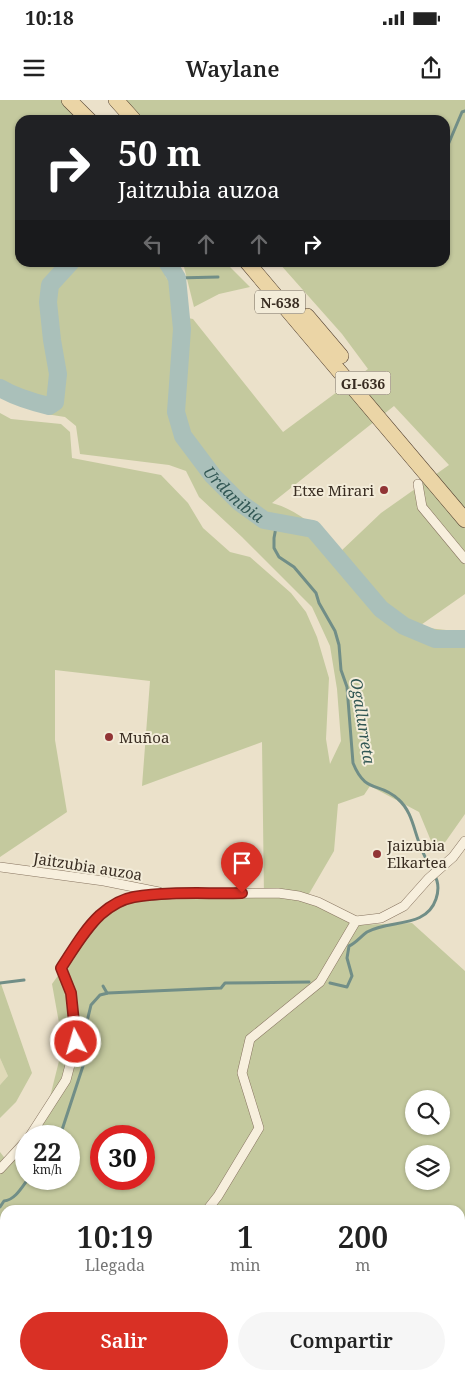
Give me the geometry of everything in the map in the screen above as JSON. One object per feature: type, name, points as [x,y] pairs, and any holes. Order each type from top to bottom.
[{"type":"main road","points":[[69,100],[85,115]]},
{"type":"main road","points":[[114,101],[121,115]]},
{"type":"main road","points":[[114,101],[129,115]]},
{"type":"main road","name":"GI-636","points":[[241,267],[314,341],[465,520]]},
{"type":"main road","name":"N-638","points":[[250,267],[314,341]]},
{"type":"main road","name":"GI-636","points":[[263,267],[323,334],[465,504]]},
{"type":"street","points":[[418,484],[422,507],[465,559]]},
{"type":"street","points":[[210,1205],[218,1196],[259,1128],[242,1073],[250,1039],[320,982],[356,921],[381,918],[396,911],[453,858],[465,841]]},
{"type":"street","name":"Jaitzubia auzoa","points":[[0,867],[104,881],[172,894]]},
{"type":"street","name":"Jaitzubia auzoa","points":[[37,1125],[66,1080],[76,1042],[71,993],[61,968],[93,922],[107,909],[133,897],[172,894],[285,894],[318,902],[356,921]]},
{"type":"street","points":[[0,1169],[15,1153]]},
{"type":"shaded area","points":[[0,1058],[8,1076],[0,1085]]},
{"type":"green space","points":[[0,100],[62,100],[77,115],[15,115],[15,267],[60,267],[45,283],[41,308],[52,372],[50,396],[39,397],[0,381]]},
{"type":"green space","points":[[126,100],[465,100],[465,594],[418,627],[465,632],[465,814],[436,853],[419,812],[370,786],[364,795],[338,804],[334,851],[306,899],[355,925],[412,923],[465,971],[465,1205],[0,1205],[0,1152],[7,1161],[15,1153],[15,1190],[80,1190],[80,1125],[40,1125],[44,1121],[63,1045],[52,984],[92,928],[115,908],[143,900],[264,897],[262,742],[142,786],[150,681],[55,670],[55,740],[67,812],[0,857],[0,413],[11,419],[61,424],[70,432],[72,458],[161,475],[188,503],[203,528],[230,552],[250,557],[291,593],[306,612],[317,637],[329,678],[326,739],[330,764],[341,741],[337,689],[330,646],[312,607],[199,497],[186,471],[169,465],[80,454],[76,426],[65,417],[46,414],[47,411],[61,404],[63,379],[52,295],[60,279],[72,267],[164,267],[166,278],[171,280],[176,366],[170,403],[175,422],[181,410],[188,318],[193,319],[283,432],[368,369],[342,334],[283,267],[450,267],[450,115],[139,115]],"holes":[[[394,406],[449,465],[381,513],[340,552],[301,516],[272,503]]]},
{"type":"green space","points":[[184,267],[230,267],[250,287],[219,294],[194,307]]},
{"type":"green space","points":[[0,981],[32,1073],[16,1102],[0,1118],[0,1085],[8,1076],[0,1058]]},
{"type":"waterway","points":[[450,140],[462,112],[465,111]]},
{"type":"waterway","points":[[0,388],[18,397],[49,406],[55,402],[58,374],[48,302],[50,285],[66,267]]},
{"type":"waterway","name":"Urdanibia","points":[[170,267],[177,278],[182,329],[176,412],[183,436],[213,476],[239,502],[264,520],[313,529],[381,609],[404,626],[435,639],[465,639]]},
{"type":"waterway","points":[[177,278],[218,277]]},
{"type":"waterway","name":"Ogallurreta","points":[[277,522],[274,548],[279,557],[294,567],[316,593],[319,603],[335,631],[339,645],[341,670],[347,687],[353,763],[363,780],[368,784],[385,790],[403,804],[410,816],[419,843],[434,873],[438,886],[436,899],[424,915],[406,922],[376,928],[367,932],[349,946],[347,958],[352,976],[347,987],[330,983]]},
{"type":"waterway","name":"Ogallurreta","points":[[0,983],[24,980]]},
{"type":"waterway","name":"Ogallurreta","points":[[64,1125],[83,1066],[82,1042],[91,1005],[100,995],[108,993],[221,988],[225,983],[309,982]]},
{"type":"waterway","name":"Ogallurreta","points":[[103,986],[107,993]]},
{"type":"waterway","name":"Ogallurreta","points":[[1,1205],[20,1190]]},
{"type":"place","name":"Etxe Mirari","points":[[384,490]]},
{"type":"place","name":"Muñoa","points":[[109,737]]},
{"type":"place","name":"Jaizubia Elkartea","points":[[377,854]]},
{"type":"route","points":[[76,1042],[71,993],[61,968],[100,915],[115,904],[133,897],[172,894],[242,893]]}]
